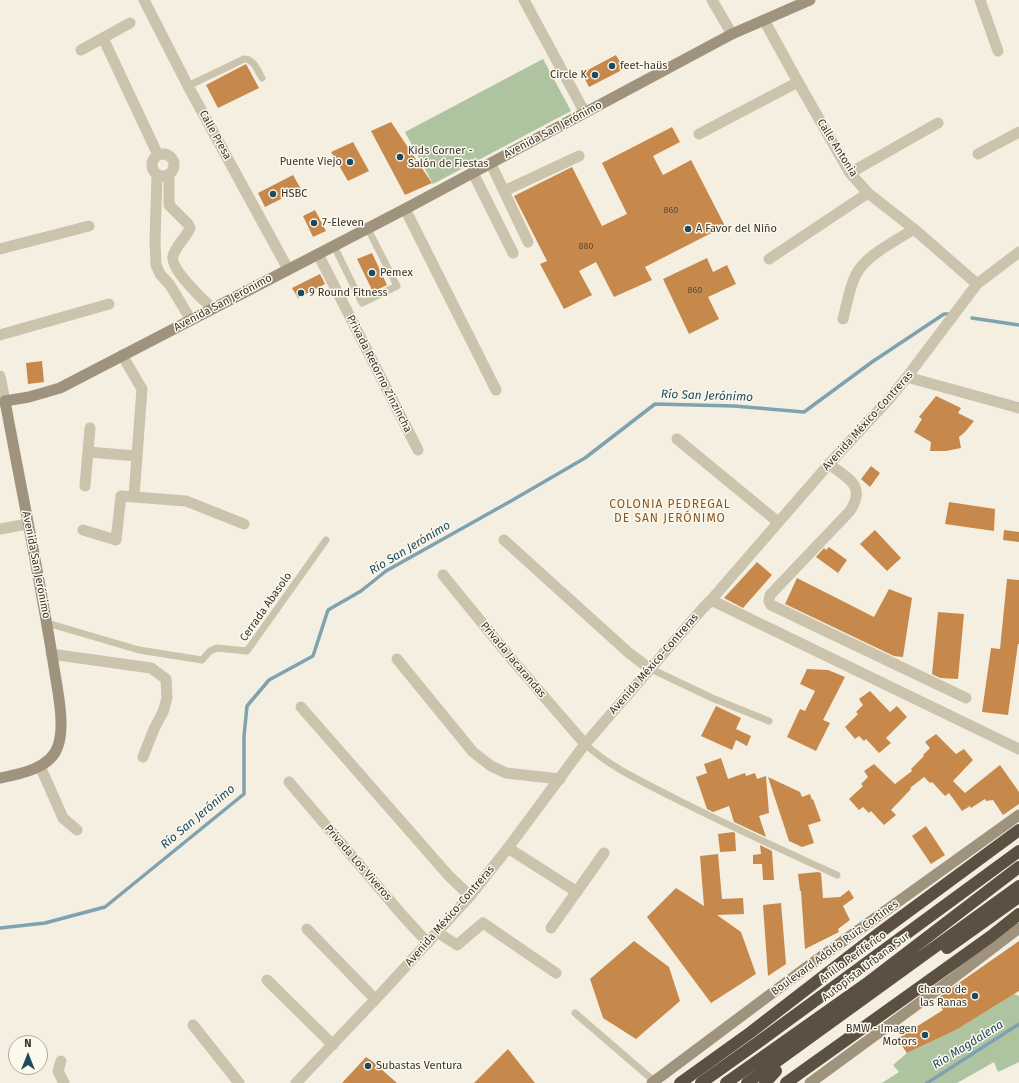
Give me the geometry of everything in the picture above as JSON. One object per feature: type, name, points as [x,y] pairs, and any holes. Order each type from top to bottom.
[{"type":"highway","points":[[680,1083],[751,1032],[878,934],[1019,830]]},
{"type":"highway","name":"Anillo Periférico","points":[[701,1083],[1019,851]]},
{"type":"highway","name":"Autopista Urbana Sur","points":[[726,1083],[866,984],[1019,867]]},
{"type":"highway","name":"Autopista Urbana Sur","points":[[746,1083],[1019,886]]},
{"type":"highway","points":[[760,1083],[1019,897]]},
{"type":"highway","points":[[786,1083],[990,937],[1019,914]]},
{"type":"highway","points":[[765,1083],[776,1071]]},
{"type":"main road","name":"Avenida San Jerónimo","points":[[0,778],[40,766],[51,758],[58,746],[60,733],[60,712],[47,623],[2,402],[29,397],[60,388],[212,308],[368,229],[732,34],[809,0]]},
{"type":"main road","name":"Boulevard Adolfo Ruiz Cortines","points":[[653,1082],[807,967],[1019,815]]},
{"type":"main road","points":[[810,1083],[952,980],[1019,928]]},
{"type":"street","name":"Calle Presa","points":[[144,0],[188,86],[288,269]]},
{"type":"street","points":[[524,0],[585,113]]},
{"type":"street","points":[[712,0],[732,34]]},
{"type":"street","points":[[980,0],[998,51]]},
{"type":"street","name":"Calle Antonia","points":[[764,20],[850,173],[868,193],[914,229],[977,284]]},
{"type":"street","points":[[81,50],[130,24]]},
{"type":"street","points":[[103,38],[158,155]]},
{"type":"street","points":[[699,134],[798,82]]},
{"type":"street","points":[[850,173],[938,124]]},
{"type":"street","points":[[978,154],[1019,132]]},
{"type":"street","points":[[169,174],[161,176],[154,171],[152,164],[153,160],[158,155],[166,154],[173,159],[174,167],[169,174],[169,205],[188,224],[190,228],[174,255],[173,262],[193,291],[212,308]]},
{"type":"street","points":[[504,191],[579,156]]},
{"type":"street","points":[[491,164],[528,242]]},
{"type":"street","points":[[474,173],[513,253]]},
{"type":"street","points":[[157,174],[155,235],[156,265],[160,274],[170,285],[191,320]]},
{"type":"street","points":[[768,259],[868,193]]},
{"type":"street","points":[[405,209],[496,390]]},
{"type":"street","points":[[0,249],[89,226]]},
{"type":"street","points":[[843,319],[854,279],[860,267],[871,257],[914,229]]},
{"type":"street","name":"Avenida México-Contreras","points":[[296,1083],[334,1045],[470,896],[508,848],[585,744],[649,668],[711,600],[829,464],[890,398],[907,378],[977,284],[1019,252]]},
{"type":"street","name":"Privada Retorno Zinzincha","points":[[318,254],[418,450]]},
{"type":"street","points":[[0,335],[109,304]]},
{"type":"street","points":[[122,355],[142,388],[134,496]]},
{"type":"street","points":[[0,376],[2,402]]},
{"type":"street","points":[[907,378],[1019,408]]},
{"type":"street","points":[[85,486],[90,428]]},
{"type":"street","points":[[677,439],[778,522]]},
{"type":"street","points":[[88,452],[137,456]]},
{"type":"street","points":[[829,464],[852,482],[857,492],[856,502],[850,511],[770,595],[769,601],[772,605],[966,698]]},
{"type":"street","points":[[83,530],[116,540],[121,496],[186,501],[244,524]]},
{"type":"street","points":[[0,529],[27,524]]},
{"type":"street","points":[[504,540],[629,653],[649,668]]},
{"type":"street","name":"Privada Jacarandas","points":[[443,575],[514,662],[585,744]]},
{"type":"street","points":[[711,600],[1019,749]]},
{"type":"street","points":[[51,654],[151,668],[166,679],[167,698],[163,712],[154,729],[143,757]]},
{"type":"street","points":[[397,659],[474,752],[491,766],[506,773],[560,779]]},
{"type":"street","points":[[300,707],[449,876],[470,896]]},
{"type":"street","points":[[40,766],[63,818],[77,830]]},
{"type":"street","name":"Privada Los Viveros","points":[[288,782],[428,943]]},
{"type":"street","points":[[508,848],[577,892]]},
{"type":"street","points":[[551,928],[604,853]]},
{"type":"street","points":[[437,932],[457,945],[483,923],[556,973]]},
{"type":"street","points":[[307,929],[375,999]]},
{"type":"street","points":[[267,980],[334,1045]]},
{"type":"street","points":[[193,1025],[239,1083]]},
{"type":"street","points":[[61,1061],[58,1071],[64,1083]]},
{"type":"lane","points":[[188,86],[244,59],[249,59],[252,61],[262,78]]},
{"type":"lane","points":[[334,246],[362,303],[397,286],[368,229]]},
{"type":"lane","name":"Cerrada Abasolo","points":[[47,623],[139,650],[202,660],[210,651],[217,648],[247,651],[326,540]]},
{"type":"lane","points":[[649,668],[712,698],[769,721]]},
{"type":"lane","points":[[585,744],[597,755],[621,771],[691,807],[837,875]]},
{"type":"lane","points":[[575,1013],[653,1082]]},
{"type":"green space","points":[[543,59],[571,111],[433,184],[405,132]]},
{"type":"green space","points":[[1014,994],[1019,996],[1019,1062],[998,1072],[994,1062],[957,1083],[882,1083],[899,1072],[893,1065],[907,1053],[956,1030]]},
{"type":"building","points":[[616,55],[624,69],[589,87],[582,73]]},
{"type":"building","points":[[246,64],[259,88],[218,108],[206,85]]},
{"type":"building","name":"Kids Corner - Salón de Fiestas","points":[[391,122],[432,183],[405,195],[371,131]]},
{"type":"building","points":[[672,127],[680,142],[653,156],[663,175],[691,160],[725,226],[645,267],[652,280],[614,297],[596,262],[579,271],[592,295],[564,309],[540,264],[547,261],[514,196],[572,167],[602,226],[627,214],[602,163]]},
{"type":"building","name":"Puente Viejo","points":[[353,142],[369,171],[348,181],[331,152]]},
{"type":"building","name":"HSBC","points":[[293,175],[301,189],[265,207],[258,193]]},
{"type":"building","name":"7-Eleven","points":[[315,210],[326,231],[313,237],[303,216]]},
{"type":"building","name":"Pemex","points":[[372,253],[387,285],[373,292],[357,259]]},
{"type":"building","name":"A Favor del Niño","points":[[707,258],[713,272],[727,265],[736,284],[708,297],[719,319],[689,334],[663,279]]},
{"type":"building","name":"9 Round Fitness","points":[[320,274],[325,284],[298,298],[292,288]]},
{"type":"building","points":[[42,361],[44,382],[28,384],[26,363]]},
{"type":"building","points":[[936,396],[961,408],[958,413],[974,421],[959,437],[961,448],[946,451],[930,451],[931,442],[914,432],[922,419],[919,417]]},
{"type":"building","points":[[871,466],[880,473],[870,487],[861,479]]},
{"type":"building","points":[[949,502],[995,509],[994,531],[945,524]]},
{"type":"building","points":[[875,530],[901,558],[887,571],[860,544]]},
{"type":"building","points":[[1004,530],[1019,532],[1019,542],[1003,540]]},
{"type":"building","points":[[829,547],[847,560],[838,573],[816,557],[824,548],[826,550]]},
{"type":"building","points":[[757,562],[772,575],[743,608],[724,598]]},
{"type":"building","points":[[797,578],[874,617],[889,589],[912,598],[903,657],[894,656],[785,604]]},
{"type":"building","points":[[1007,579],[1019,580],[1019,644],[1008,715],[982,712],[991,648],[1000,649]]},
{"type":"building","points":[[938,612],[964,614],[958,679],[940,678],[932,674]]},
{"type":"building","points":[[807,669],[828,670],[845,677],[823,720],[830,723],[816,751],[787,737],[800,709],[805,711],[815,691],[800,684]]},
{"type":"building","points":[[870,691],[890,712],[897,706],[907,717],[886,738],[891,743],[879,753],[866,739],[864,741],[859,736],[855,739],[845,727],[858,714],[856,712],[863,705],[859,699]]},
{"type":"building","points":[[716,706],[741,718],[736,729],[751,736],[747,746],[736,740],[732,750],[701,736]]},
{"type":"building","points":[[936,734],[956,754],[964,749],[973,760],[953,781],[965,793],[1000,765],[1019,792],[1019,804],[1003,815],[993,800],[986,801],[985,799],[971,808],[970,806],[962,811],[949,793],[945,796],[932,782],[930,783],[924,777],[910,788],[911,789],[891,810],[896,815],[884,825],[871,811],[869,813],[863,807],[859,810],[849,799],[863,786],[861,784],[868,777],[864,771],[874,764],[895,784],[912,771],[911,769],[930,748],[925,742]]},
{"type":"building","points":[[721,758],[728,779],[745,773],[746,776],[755,773],[757,779],[766,776],[769,813],[759,816],[766,837],[734,822],[729,806],[713,812],[707,809],[696,777],[707,773],[704,764]]},
{"type":"building","points":[[768,777],[800,792],[802,797],[810,794],[821,821],[808,825],[814,843],[802,847],[789,841]]},
{"type":"building","points":[[926,826],[945,855],[931,864],[912,836]]},
{"type":"building","points":[[735,833],[736,851],[720,852],[718,834]]},
{"type":"building","points":[[760,845],[772,851],[774,880],[763,880],[762,864],[753,864],[753,855],[761,854]]},
{"type":"building","points":[[718,854],[722,899],[743,898],[744,914],[717,915],[741,932],[756,974],[711,1003],[647,917],[676,888],[704,906],[700,856]]},
{"type":"building","points":[[821,873],[823,898],[840,897],[849,890],[854,898],[843,906],[850,920],[838,929],[839,932],[805,949],[801,891],[798,874]]},
{"type":"building","points":[[781,903],[786,964],[768,976],[763,905]]},
{"type":"building","points":[[634,941],[669,967],[680,1001],[636,1039],[603,1018],[590,979]]},
{"type":"building","points":[[1019,941],[1019,991],[956,1030],[907,1053],[897,1039],[943,1010],[936,999]]},
{"type":"building","points":[[508,1049],[535,1083],[474,1083]]},
{"type":"building","name":"Subastas Ventura","points":[[366,1057],[372,1061],[397,1083],[342,1083]]},
{"type":"waterway","name":"Río San Jerónimo","points":[[0,928],[45,923],[105,907],[244,794],[244,736],[247,706],[269,680],[313,656],[328,610],[361,591],[386,571],[585,458],[655,404],[734,406],[804,412],[872,362],[944,314],[948,314]]},
{"type":"waterway","name":"Río San Jerónimo","points":[[972,318],[1019,325]]},
{"type":"waterway","name":"Río Magdalena","points":[[927,1083],[1019,1024]]},
{"type":"place","name":"feet-haüs","points":[[612,66]]},
{"type":"place","name":"Circle K","points":[[595,75]]},
{"type":"place","name":"Kids Corner - Salón de Fiestas","points":[[400,157]]},
{"type":"place","name":"Puente Viejo","points":[[350,162]]},
{"type":"place","name":"HSBC","points":[[273,194]]},
{"type":"place","name":"7-Eleven","points":[[314,223]]},
{"type":"place","name":"A Favor del Niño","points":[[688,229]]},
{"type":"place","name":"Pemex","points":[[372,273]]},
{"type":"place","name":"9 Round Fitness","points":[[301,293]]},
{"type":"place","name":"Charco de las Ranas","points":[[975,996]]},
{"type":"place","name":"BMW - Imagen Motors","points":[[925,1035]]},
{"type":"place","name":"Subastas Ventura","points":[[368,1066]]},
{"type":"district","name":"COLONIA PEDREGAL DE SAN JERÓNIMO","points":[[670,512]]}]
